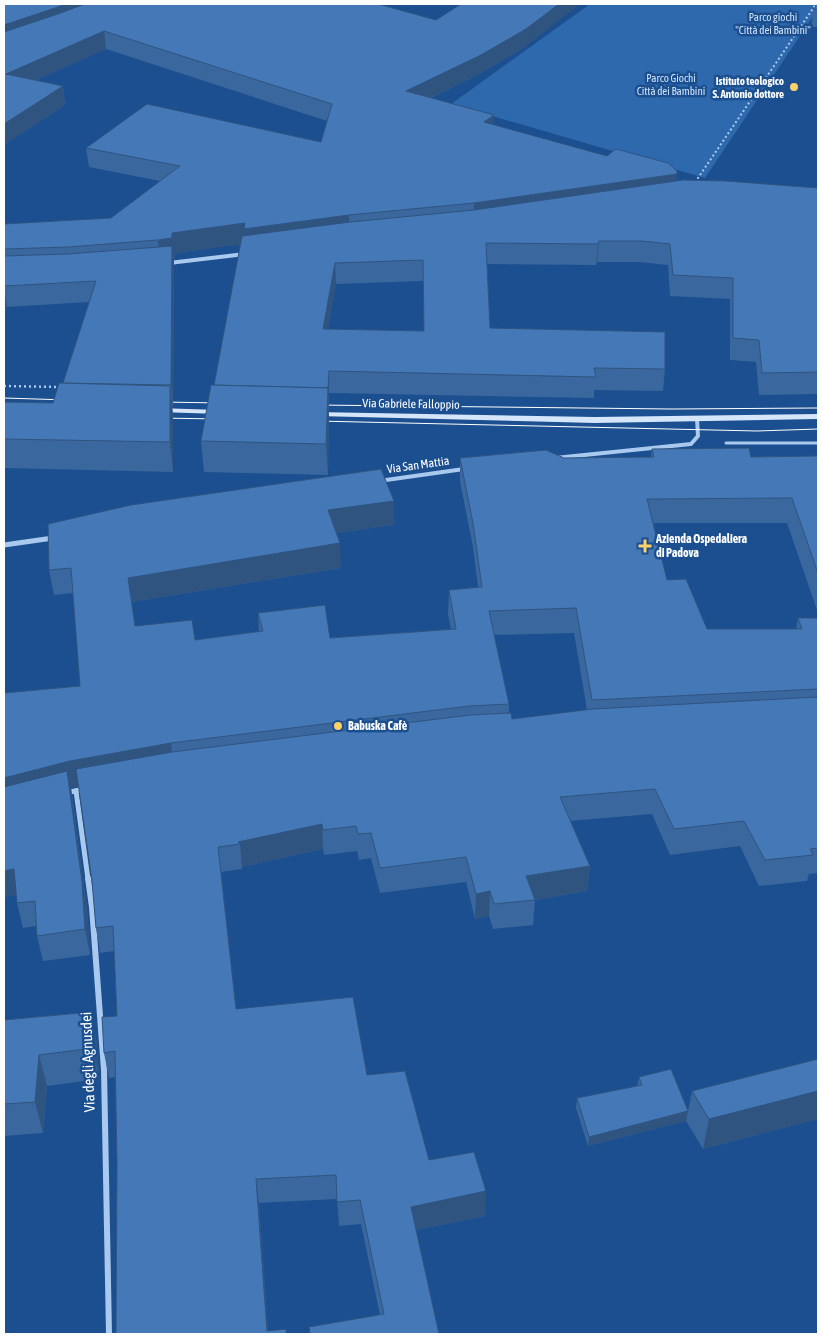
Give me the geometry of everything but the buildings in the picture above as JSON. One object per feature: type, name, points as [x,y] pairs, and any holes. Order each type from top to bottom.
[{"type":"street","points":[[161,264],[254,253]]},
{"type":"street","points":[[151,410],[230,412]]},
{"type":"street","name":"Via Gabriele Falloppio","points":[[308,414],[596,420],[818,417]]},
{"type":"street","points":[[544,459],[691,444],[696,441],[699,434],[697,419]]},
{"type":"street","name":"Via San Mattia","points":[[370,482],[467,469]]},
{"type":"street","points":[[4,545],[62,536]]},
{"type":"street","points":[[58,795],[94,788]]},
{"type":"street","name":"Via degli Agnusdei","points":[[76,791],[92,907],[104,1070],[109,1334]]},
{"type":"lane","points":[[726,444],[818,443]]},
{"type":"path","points":[[701,186],[698,178],[816,4]]},
{"type":"green space","name":"Parco Giochi Città dei Bambini","points":[[590,4],[818,4],[818,9],[705,178],[451,104]]},
{"type":"tram line","points":[[4,398],[68,400]]},
{"type":"tram line","points":[[161,402],[221,403]]},
{"type":"tram line","points":[[316,405],[671,409],[818,408]]},
{"type":"tram line","points":[[159,418],[219,419]]},
{"type":"tram line","points":[[316,421],[757,431],[818,429]]},
{"type":"place","name":"Istituto teologico S. Antonio dottore","points":[[794,87]]},
{"type":"place","name":"Azienda Ospedaliera di Padova","points":[[645,546]]},
{"type":"place","name":"Babuska Cafè","points":[[338,726]]},
{"type":"park label","name":"Parco giochi \"Città dei Bambini\"","points":[[773,23]]}]
